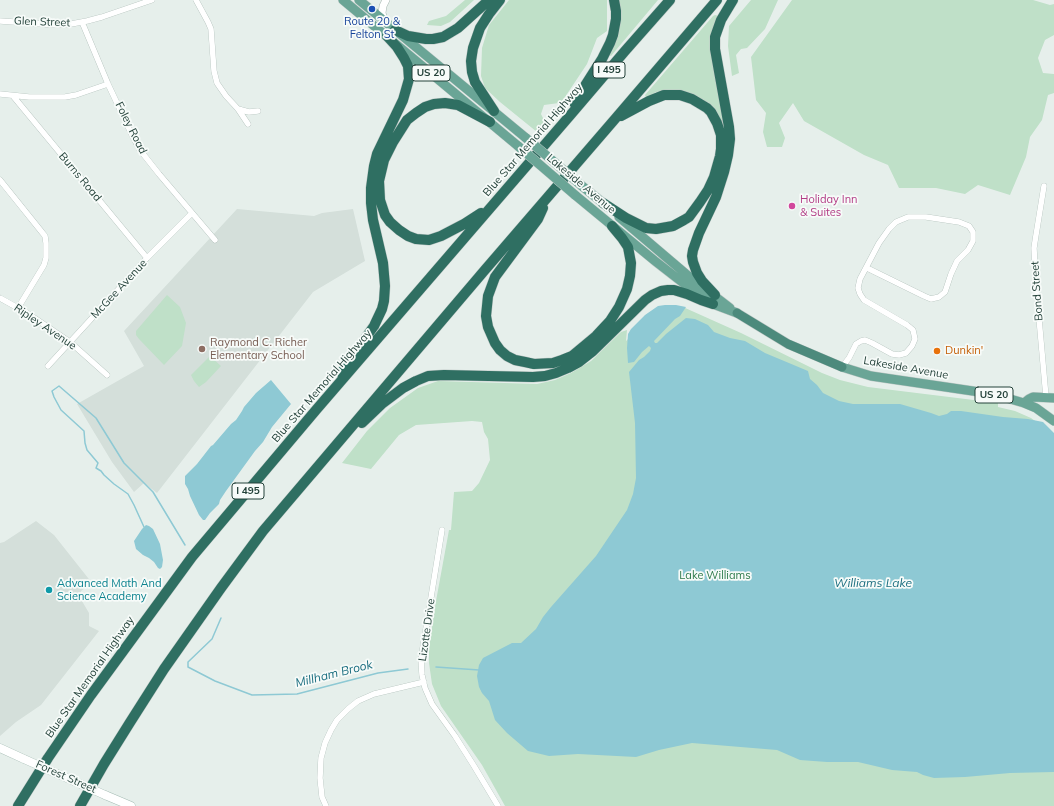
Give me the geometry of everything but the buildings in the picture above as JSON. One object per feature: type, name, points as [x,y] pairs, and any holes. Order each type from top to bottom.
[{"type":"highway","points":[[391,33],[423,39],[443,37],[458,28],[489,0]]},
{"type":"highway","points":[[494,111],[475,82],[471,61],[480,28],[500,0]]},
{"type":"highway","points":[[549,141],[573,106],[602,59],[610,43],[616,19],[614,0]]},
{"type":"highway","name":"Blue Star Memorial Highway","points":[[18,806],[48,758],[91,695],[192,557],[670,0]]},
{"type":"highway","points":[[80,806],[164,669],[263,531],[717,0]]},
{"type":"highway","points":[[714,300],[697,273],[692,256],[699,233],[716,197],[728,155],[730,127],[714,49],[715,37],[721,20],[732,0]]},
{"type":"highway","points":[[280,453],[377,322],[383,305],[385,292],[384,276],[372,212],[372,183],[377,154],[403,100],[409,79],[408,66],[397,48],[391,33]]},
{"type":"highway","points":[[603,203],[626,218],[646,228],[656,229],[673,226],[689,217],[700,202],[714,177],[720,156],[721,135],[714,117],[702,104],[686,97],[669,95],[659,96],[616,119]]},
{"type":"highway","points":[[490,122],[459,105],[445,103],[425,107],[416,113],[408,120],[386,156],[380,177],[380,200],[385,214],[396,227],[405,234],[424,240],[434,239],[469,221],[484,211],[502,195]]},
{"type":"highway","points":[[549,196],[538,219],[495,277],[488,296],[486,316],[491,336],[500,350],[515,360],[534,364],[548,363],[572,356],[589,343],[615,314],[625,294],[630,276],[631,263],[628,247],[612,226]]},
{"type":"highway","points":[[331,451],[390,398],[403,388],[422,378],[434,375],[545,376],[568,368],[586,357],[652,295],[661,291],[674,290],[701,300],[714,300]]},
{"type":"highway","name":"Lakeside Avenue","points":[[737,313],[788,344],[842,367]]},
{"type":"main road","name":"Lakeside Avenue","points":[[343,0],[391,33],[494,111],[693,280],[714,300]]},
{"type":"main road","name":"Lakeside Avenue","points":[[358,0],[385,22],[391,33],[490,122],[612,226],[681,281],[737,313]]},
{"type":"main road","name":"Lakeside Avenue","points":[[842,367],[871,376],[993,394],[1036,408],[1054,421]]},
{"type":"main road","points":[[1024,403],[1029,398],[1033,397],[1050,398]]},
{"type":"main road","name":"Forest Street","points":[[0,748],[131,806]]},
{"type":"street","name":"Glen Street","points":[[0,21],[56,25],[71,24],[102,17],[152,0]]},
{"type":"street","points":[[196,0],[211,29],[214,71],[217,83],[248,124]]},
{"type":"street","points":[[385,22],[382,13],[386,0]]},
{"type":"street","name":"Foley Road","points":[[82,22],[108,84],[140,150],[215,240]]},
{"type":"street","points":[[0,94],[13,96],[65,97],[76,95],[108,84]]},
{"type":"street","name":"Burns Road","points":[[13,96],[147,258]]},
{"type":"street","points":[[238,109],[249,112],[258,111]]},
{"type":"street","points":[[0,180],[45,236],[46,243],[46,258],[44,265],[18,308]]},
{"type":"street","name":"Bond Street","points":[[1044,186],[1034,248],[1036,284],[1050,398]]},
{"type":"street","name":"McGee Avenue","points":[[48,366],[147,258],[192,213]]},
{"type":"street","points":[[842,367],[849,358],[856,344],[861,341],[865,340],[892,354],[899,355],[906,353],[912,346],[915,339],[913,330],[864,300],[858,288],[860,279],[879,243],[889,229],[896,222],[908,217],[926,217],[959,222],[969,226],[973,232],[974,241],[968,250],[957,261],[945,292],[939,297],[931,299],[867,268]]},
{"type":"street","name":"Ripley Avenue","points":[[0,298],[70,342],[107,375]]},
{"type":"street","name":"Lizotte Drive","points":[[442,530],[421,658],[422,675],[425,688],[432,704],[455,736],[498,806]]},
{"type":"street","points":[[326,806],[322,797],[320,784],[321,758],[325,743],[338,720],[358,701],[374,694],[424,682]]},
{"type":"shaded area","name":"Raymond C. Richer Elementary School","points":[[237,209],[314,216],[322,213],[353,209],[365,261],[313,292],[157,493],[144,483],[134,492],[112,462],[77,404],[144,366],[124,331]]},
{"type":"shaded area","points":[[36,521],[54,535],[92,583],[81,591],[79,596],[89,613],[89,626],[99,631],[41,705],[16,722],[0,736],[0,543],[4,542]]},
{"type":"green space","points":[[465,0],[474,0],[450,22],[441,26],[427,25],[429,21],[446,16]]},
{"type":"green space","points":[[509,0],[607,0],[607,31],[597,38],[587,64],[563,100],[559,103],[544,105],[541,114],[546,124],[537,132],[485,88],[481,76],[482,48],[489,25]]},
{"type":"green space","points":[[618,0],[658,0],[611,56],[609,55],[617,39],[620,22]]},
{"type":"green space","points":[[751,0],[778,0],[765,29],[747,48],[741,49],[736,55],[739,73],[732,76],[728,46],[729,26]]},
{"type":"green space","points":[[792,0],[1033,0],[1050,5],[1054,4],[1054,35],[1045,40],[1038,58],[1043,73],[1054,74],[1054,93],[1048,95],[1042,120],[1030,137],[1026,157],[1010,195],[978,185],[965,194],[936,188],[899,188],[888,165],[864,155],[804,121],[793,103],[779,123],[785,138],[782,147],[767,147],[763,132],[766,113],[756,100],[751,57]]},
{"type":"green space","points":[[715,15],[719,16],[715,22],[725,131],[720,124],[675,90],[656,92],[646,98],[645,95]]},
{"type":"green space","points":[[167,295],[180,307],[186,323],[182,346],[164,365],[139,339],[136,335],[136,331]]},
{"type":"green space","name":"Williams Lake","points":[[683,307],[741,333],[822,373],[840,380],[868,387],[998,403],[998,407],[1015,411],[1031,418],[1054,435],[1054,806],[505,806],[482,765],[441,706],[432,684],[429,663],[429,647],[436,601],[449,530],[451,530],[454,492],[472,491],[479,483],[490,460],[488,439],[484,432],[482,422],[472,421],[416,425],[399,435],[371,469],[342,463],[367,431],[390,408],[418,388],[438,381],[537,384],[555,380],[571,373],[591,361],[621,332],[627,330],[626,341],[653,315]]},
{"type":"green space","points":[[210,356],[221,366],[206,382],[199,387],[191,375]]},
{"type":"water","name":"Williams Lake","points":[[665,305],[686,307],[680,316],[675,319],[654,341],[655,343],[657,343],[686,318],[695,319],[708,325],[714,332],[730,338],[745,341],[765,353],[808,371],[810,379],[823,393],[839,401],[853,404],[900,404],[939,416],[947,414],[951,411],[961,411],[1028,419],[1043,422],[1054,433],[1054,772],[934,778],[917,772],[892,770],[858,762],[800,760],[777,750],[692,743],[659,750],[636,757],[578,754],[549,756],[528,751],[507,733],[495,720],[489,701],[479,687],[477,676],[479,665],[483,658],[512,643],[521,643],[536,629],[551,607],[596,556],[627,510],[633,494],[636,478],[635,423],[629,372],[639,360],[650,351],[651,348],[649,346],[634,362],[628,363],[628,334],[645,315],[658,306]]},
{"type":"water","points":[[271,380],[291,404],[272,427],[263,442],[226,491],[219,504],[205,520],[203,520],[199,515],[185,484],[185,476],[236,420],[244,407],[256,393]]},
{"type":"water","points":[[146,525],[153,529],[160,544],[163,560],[162,567],[160,569],[154,562],[136,549],[134,541]]},
{"type":"waterway","name":"Millham Brook","points":[[144,527],[128,494],[96,468],[98,463],[87,450],[84,431],[61,410],[52,391],[59,386],[96,418],[124,463],[153,492],[185,545]]},
{"type":"waterway","name":"Millham Brook","points":[[221,618],[212,639],[188,662],[188,667],[215,681],[252,695],[297,694],[378,673],[408,669]]},
{"type":"waterway","name":"Millham Brook","points":[[436,667],[479,670]]},
{"type":"place","name":"Route 20 & Felton St","points":[[372,9]]},
{"type":"place","name":"Holiday Inn & Suites","points":[[792,206]]},
{"type":"place","name":"Raymond C. Richer Elementary School","points":[[202,349]]},
{"type":"place","name":"Dunkin'","points":[[937,351]]},
{"type":"place","name":"Advanced Math And Science Academy","points":[[49,590]]},
{"type":"park label","name":"Lake Williams","points":[[715,576]]}]
